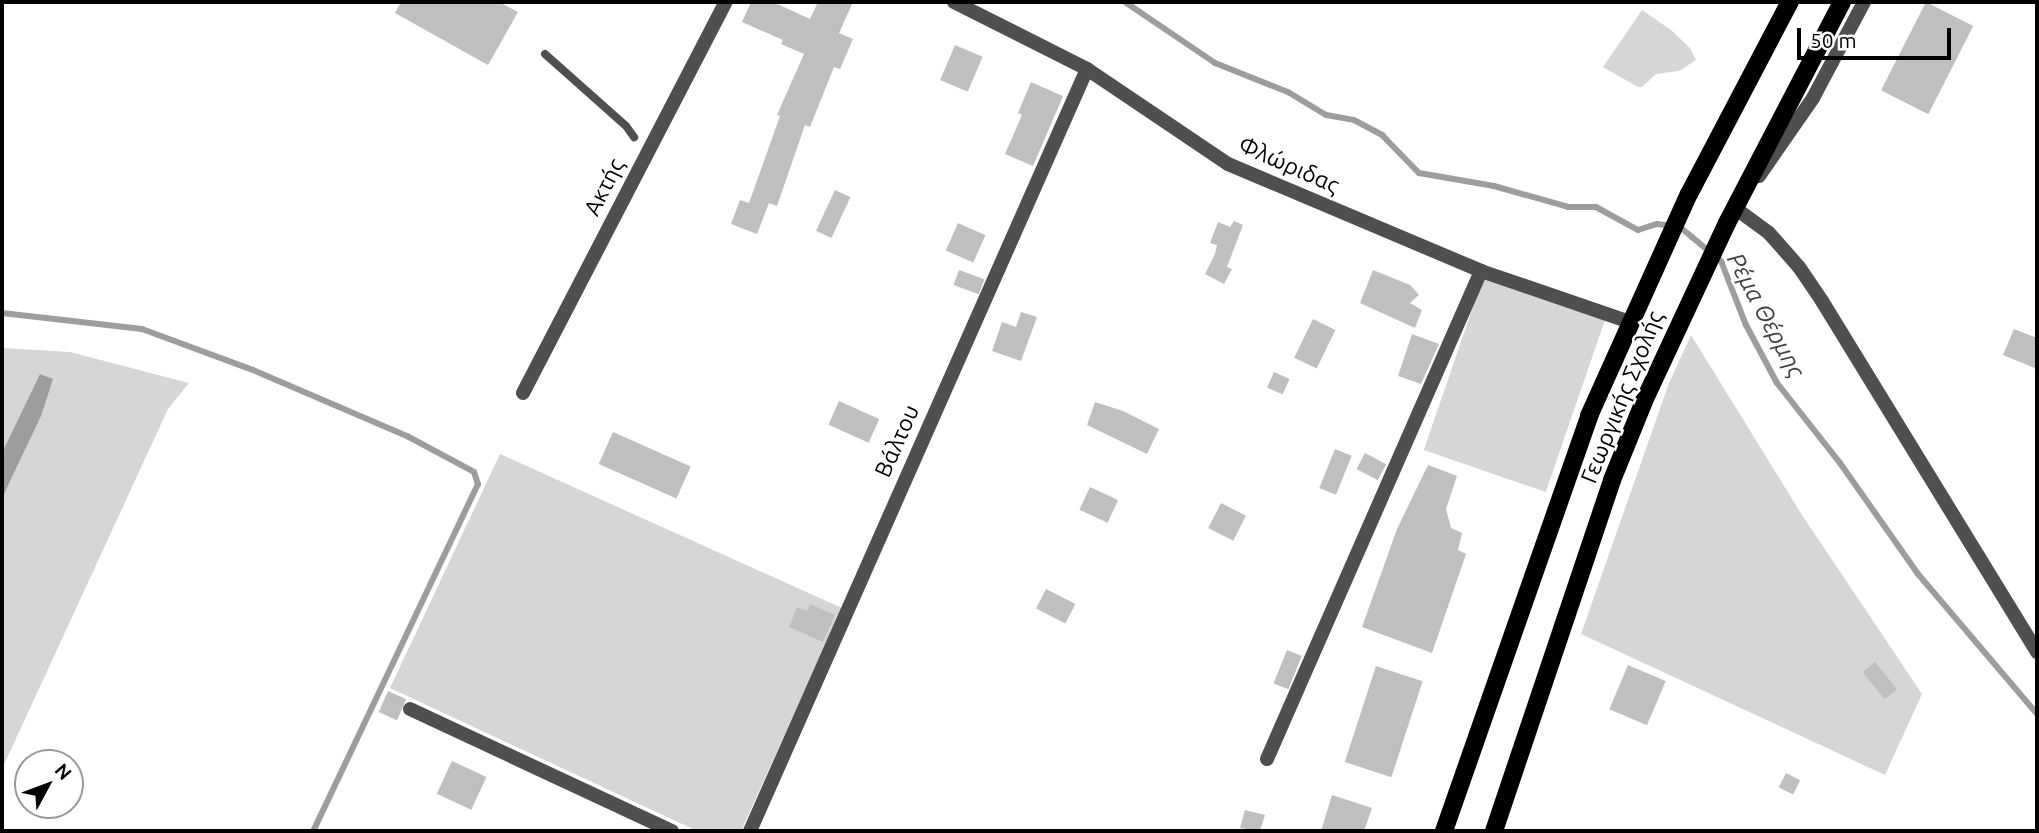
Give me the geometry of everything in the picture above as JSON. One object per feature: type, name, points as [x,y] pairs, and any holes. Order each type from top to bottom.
[{"type":"main road","name":"Γεωργικής Σχολής","points":[[1444,831],[1573,459],[1630,322],[1689,194],[1790,2]]},
{"type":"main road","name":"Γεωργικής Σχολής","points":[[1494,831],[1612,480],[1684,310],[1842,2]]},
{"type":"street","name":"Ακτής","points":[[523,393],[726,2]]},
{"type":"street","name":"Φλώριδας","points":[[954,2],[1087,69],[1228,164],[1480,271],[1630,322]]},
{"type":"street","points":[[1864,2],[1813,98],[1731,215],[1769,233],[1800,267],[2037,652]]},
{"type":"street","name":"Βάλτου","points":[[750,831],[1087,69]]},
{"type":"street","points":[[1267,760],[1480,271]]},
{"type":"street","points":[[410,709],[672,831]]},
{"type":"lane","points":[[545,54],[626,126],[634,137]]},
{"type":"shaded area","points":[[1642,10],[1671,30],[1690,48],[1696,60],[1679,71],[1656,74],[1642,87],[1638,87],[1603,67]]},
{"type":"shaded area","points":[[1483,278],[1605,320],[1546,492],[1424,450]]},
{"type":"shaded area","points":[[1691,335],[1802,515],[1922,694],[1885,775],[1581,634],[1669,383]]},
{"type":"shaded area","points":[[2,348],[70,352],[189,383],[168,409],[2,769]]},
{"type":"shaded area","points":[[40,374],[53,379],[41,416],[2,498],[2,453]]},
{"type":"shaded area","points":[[500,454],[842,608],[741,831],[697,831],[390,688]]},
{"type":"building","points":[[401,2],[499,2],[518,12],[488,65],[395,13]]},
{"type":"building","points":[[751,2],[773,2],[810,19],[818,2],[853,2],[839,33],[853,39],[840,69],[834,67],[810,127],[805,125],[777,206],[769,203],[757,234],[731,224],[740,200],[749,203],[780,116],[777,115],[804,54],[781,44],[783,40],[742,22]]},
{"type":"building","points":[[1926,2],[1973,26],[1928,114],[1881,90]]},
{"type":"building","points":[[955,45],[983,57],[968,92],[940,80]]},
{"type":"building","points":[[1031,82],[1063,96],[1033,166],[1005,154],[1022,115],[1018,113]]},
{"type":"building","points":[[835,190],[850,197],[831,238],[816,231]]},
{"type":"building","points":[[1234,221],[1243,225],[1227,267],[1232,269],[1224,284],[1205,274],[1215,254],[1217,245],[1210,243],[1218,222],[1230,227]]},
{"type":"building","points":[[958,223],[985,235],[973,263],[946,250]]},
{"type":"building","points":[[959,270],[984,279],[979,294],[954,285]]},
{"type":"building","points":[[1373,270],[1410,285],[1419,295],[1410,303],[1422,310],[1415,328],[1360,303]]},
{"type":"building","points":[[1021,312],[1037,317],[1021,361],[992,351],[1002,322],[1016,327]]},
{"type":"building","points":[[1313,319],[1335,330],[1317,369],[1294,358]]},
{"type":"building","points":[[2014,329],[2037,338],[2037,369],[2003,355]]},
{"type":"building","points":[[1412,334],[1439,344],[1421,384],[1398,376]]},
{"type":"building","points":[[1274,372],[1290,379],[1283,394],[1267,388]]},
{"type":"building","points":[[839,401],[879,419],[869,443],[828,425]]},
{"type":"building","points":[[1095,402],[1123,411],[1159,429],[1147,454],[1087,425]]},
{"type":"building","points":[[613,432],[691,467],[676,499],[599,464]]},
{"type":"building","points":[[1335,449],[1352,456],[1336,495],[1319,488]]},
{"type":"building","points":[[1365,453],[1386,464],[1378,480],[1357,469]]},
{"type":"building","points":[[1428,465],[1457,476],[1446,509],[1451,528],[1462,533],[1458,550],[1466,554],[1432,653],[1362,627],[1397,529]]},
{"type":"building","points":[[1090,487],[1118,500],[1108,523],[1079,510]]},
{"type":"building","points":[[1221,503],[1246,516],[1233,541],[1208,528]]},
{"type":"building","points":[[1046,589],[1075,604],[1065,624],[1036,609]]},
{"type":"building","points":[[810,604],[835,615],[823,642],[789,627],[797,607],[807,611]]},
{"type":"building","points":[[1287,650],[1302,656],[1288,689],[1274,683]]},
{"type":"building","points":[[1875,662],[1897,689],[1885,699],[1863,672]]},
{"type":"building","points":[[1628,665],[1666,681],[1647,725],[1609,709]]},
{"type":"building","points":[[1376,666],[1423,681],[1391,777],[1345,762]]},
{"type":"building","points":[[388,691],[406,699],[397,720],[379,712]]},
{"type":"building","points":[[452,761],[486,777],[471,810],[437,794]]},
{"type":"building","points":[[1786,773],[1800,780],[1793,795],[1779,787]]},
{"type":"building","points":[[1332,795],[1372,808],[1364,831],[1321,831]]},
{"type":"building","points":[[1245,810],[1265,815],[1260,831],[1240,828]]},
{"type":"waterway","name":"Ρέμα Θέρμης","points":[[1125,2],[1215,63],[1288,92],[1326,115],[1354,120],[1382,135],[1419,173],[1494,186],[1568,207],[1596,207],[1638,230],[1657,224],[1680,227],[1721,261],[1746,325],[1777,383],[1840,463],[1918,574],[2037,714]]},
{"type":"waterway","points":[[2,313],[142,329],[253,370],[407,436],[474,472],[478,484],[313,831]]}]
